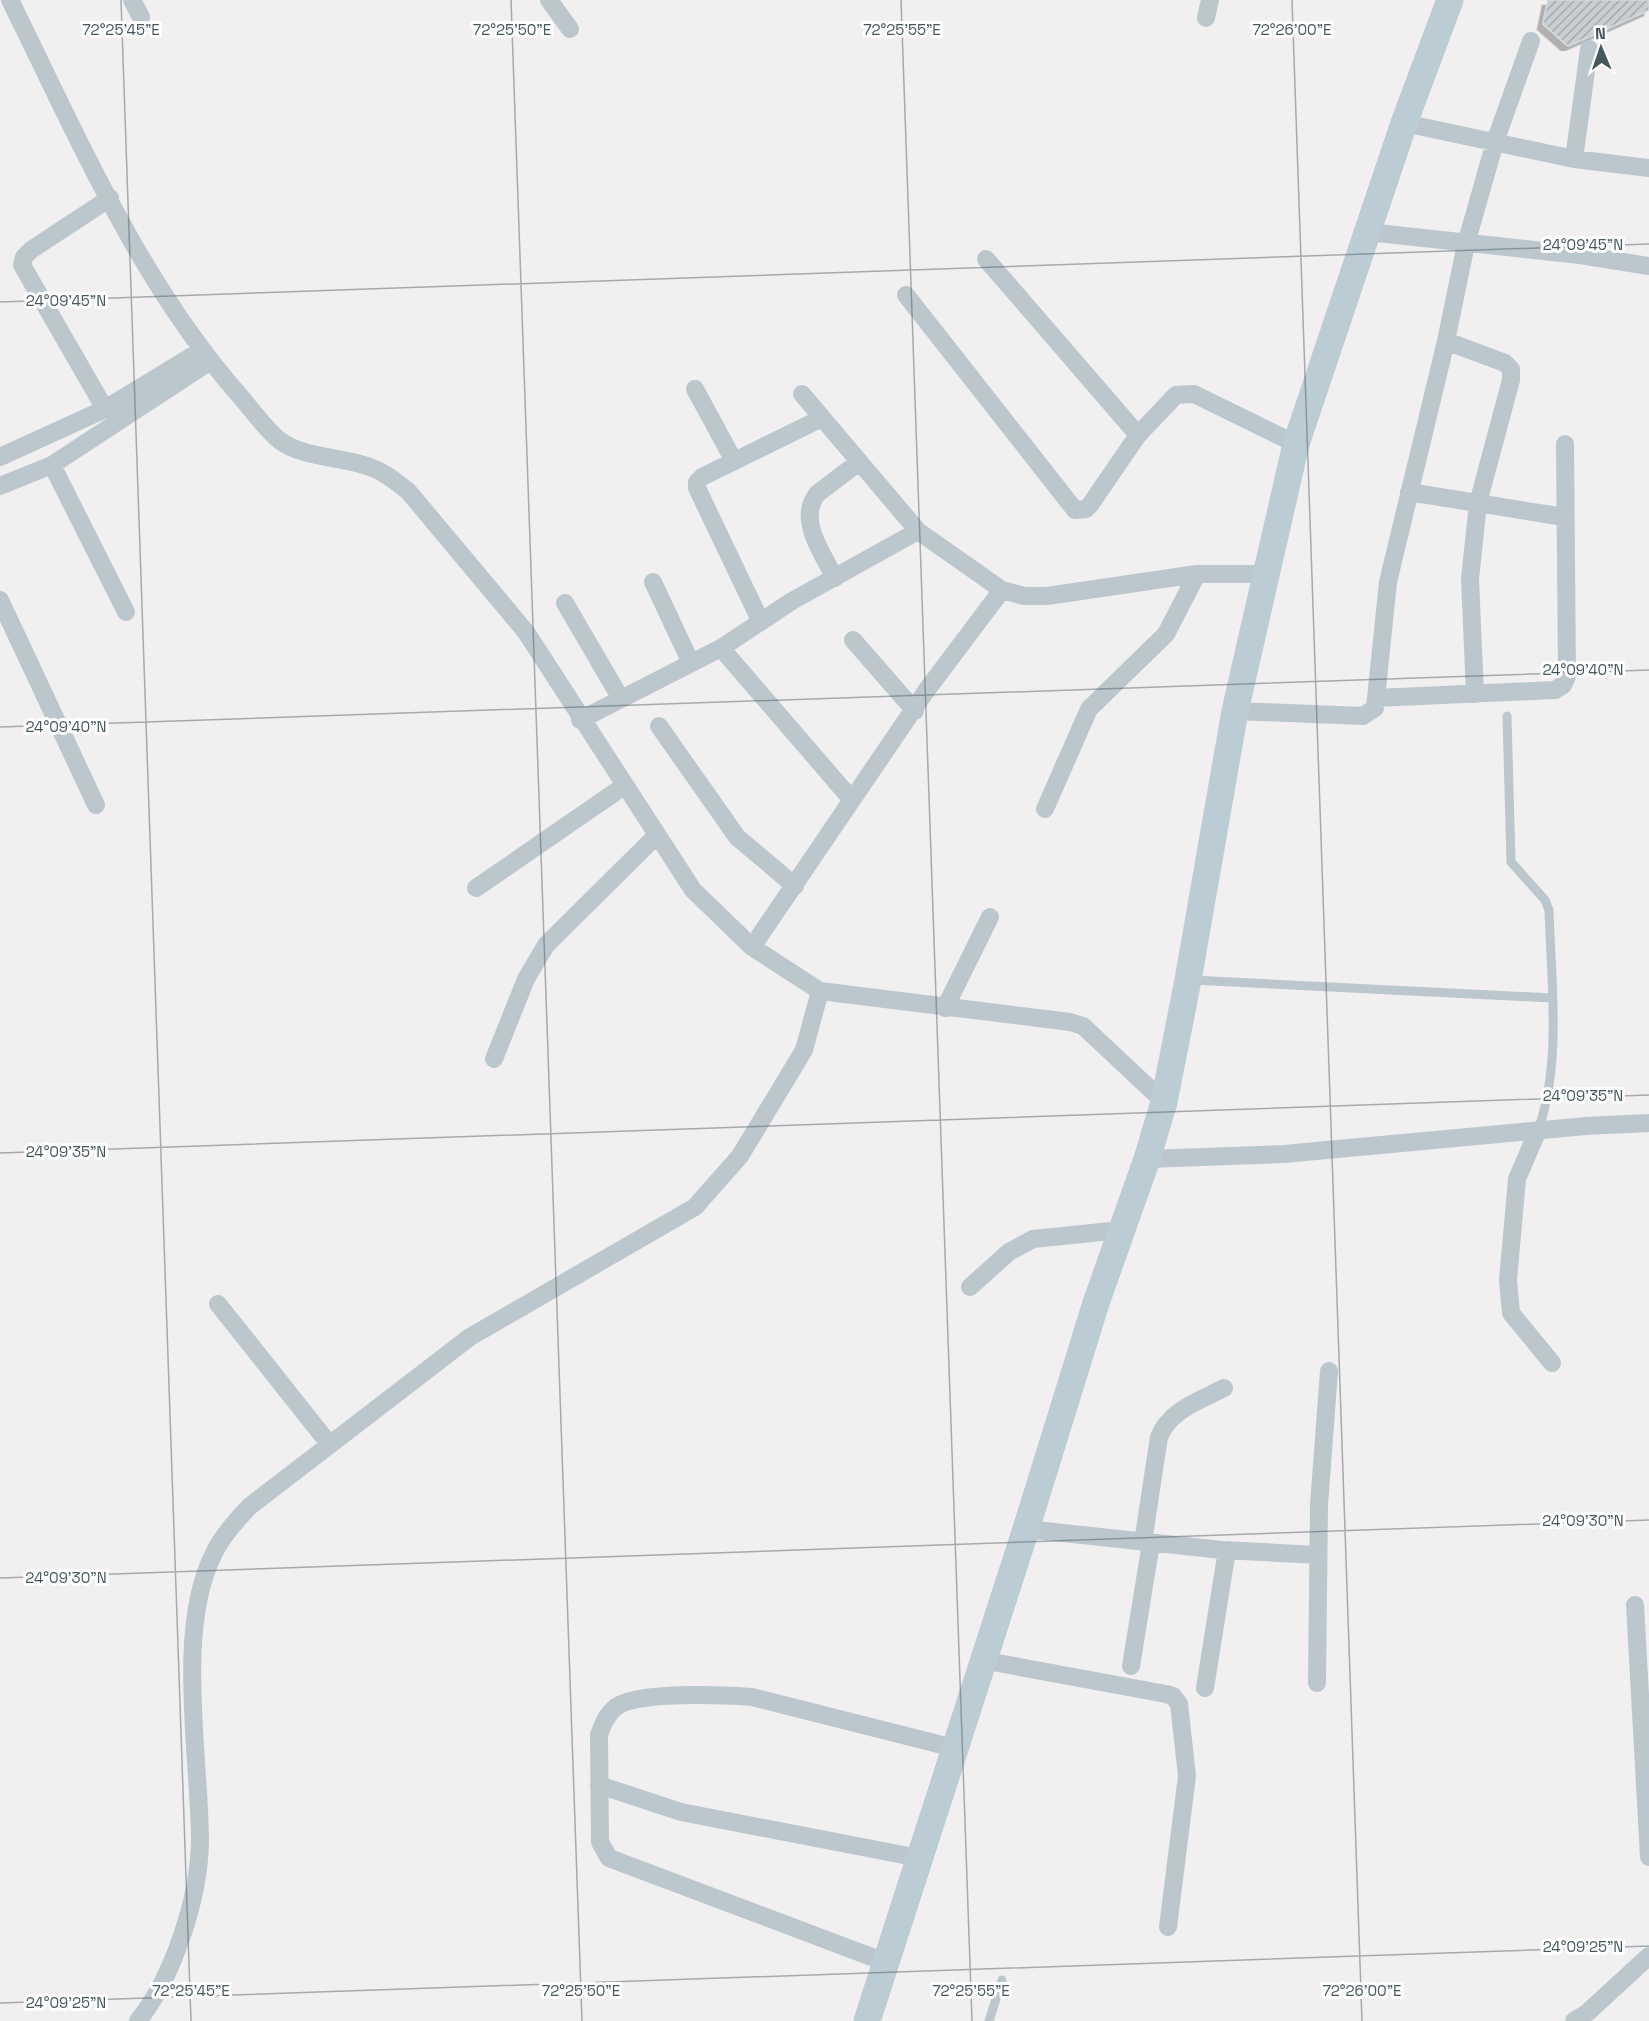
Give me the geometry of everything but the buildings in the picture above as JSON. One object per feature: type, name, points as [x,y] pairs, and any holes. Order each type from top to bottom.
[{"type":"main road","points":[[867,2021],[1121,1230],[1148,1159],[1164,1102],[1188,980],[1235,711],[1296,444],[1404,123],[1450,0]]},
{"type":"street","points":[[10,0],[146,264],[206,356],[278,439],[287,445],[369,466],[385,473],[408,492],[526,632],[580,720],[693,890],[752,946],[820,991],[945,1008],[1044,1017],[1083,1026],[1164,1102]]},
{"type":"street","points":[[132,0],[141,17]]},
{"type":"street","points":[[549,0],[570,29]]},
{"type":"street","points":[[1235,711],[1363,716],[1375,708],[1388,582],[1446,341],[1466,244],[1495,142],[1531,41]]},
{"type":"street","points":[[1574,159],[1589,49]]},
{"type":"street","points":[[1404,123],[1574,159],[1649,168]]},
{"type":"street","points":[[105,409],[22,265],[24,256],[31,250],[110,198]]},
{"type":"street","points":[[1368,232],[1580,255],[1649,266]]},
{"type":"street","points":[[986,259],[1138,435]]},
{"type":"street","points":[[906,295],[1070,507],[1080,510],[1090,505],[1138,435],[1172,398],[1182,393],[1194,394],[1296,444]]},
{"type":"street","points":[[1446,341],[1505,363],[1511,369],[1511,380],[1478,503],[1470,579],[1475,694]]},
{"type":"street","points":[[0,457],[105,409],[206,356]]},
{"type":"street","points":[[0,486],[52,465],[206,356]]},
{"type":"street","points":[[694,389],[734,461]]},
{"type":"street","points":[[802,394],[918,531],[1002,590],[1024,597],[1047,596],[1197,574],[1267,574]]},
{"type":"street","points":[[761,622],[697,488],[698,482],[702,477],[822,418]]},
{"type":"street","points":[[1376,698],[1555,690],[1563,685],[1567,676],[1564,444]]},
{"type":"street","points":[[835,578],[810,528],[813,501],[817,494],[860,462]]},
{"type":"street","points":[[52,465],[126,612]]},
{"type":"street","points":[[1409,492],[1564,517]]},
{"type":"street","points":[[580,720],[721,648],[835,578],[918,531]]},
{"type":"street","points":[[1045,809],[1089,709],[1166,634],[1197,574]]},
{"type":"street","points":[[653,582],[692,663]]},
{"type":"street","points":[[752,946],[926,692],[1002,590]]},
{"type":"street","points":[[0,600],[96,805]]},
{"type":"street","points":[[565,603],[621,699]]},
{"type":"street","points":[[853,640],[915,711]]},
{"type":"street","points":[[721,648],[852,800]]},
{"type":"street","points":[[659,726],[737,837],[795,886]]},
{"type":"street","points":[[476,888],[624,786]]},
{"type":"street","points":[[494,1059],[526,979],[546,945],[657,835]]},
{"type":"street","points":[[945,1008],[990,917]]},
{"type":"street","points":[[138,2021],[156,1999],[177,1951],[197,1873],[200,1843],[192,1672],[196,1610],[213,1555],[229,1528],[250,1506],[470,1336],[695,1207],[740,1156],[804,1050],[820,991]]},
{"type":"street","points":[[1148,1159],[1284,1154],[1538,1130],[1649,1123]]},
{"type":"street","points":[[1538,1130],[1517,1179],[1508,1280],[1511,1313],[1552,1363]]},
{"type":"street","points":[[970,1287],[1009,1252],[1033,1239],[1121,1230]]},
{"type":"street","points":[[218,1304],[330,1445]]},
{"type":"street","points":[[1317,1683],[1317,1555],[1329,1371]]},
{"type":"street","points":[[1131,1666],[1159,1437],[1164,1424],[1172,1416],[1224,1388]]},
{"type":"street","points":[[1026,1529],[1227,1550],[1317,1555]]},
{"type":"street","points":[[1205,1688],[1227,1550]]},
{"type":"street","points":[[1635,1605],[1648,1795],[1649,1857]]},
{"type":"street","points":[[982,1660],[1166,1694],[1179,1704],[1187,1776],[1168,1927]]},
{"type":"street","points":[[885,1962],[609,1858],[600,1842],[599,1735],[605,1719],[617,1706],[639,1698],[752,1697],[954,1748]]},
{"type":"street","points":[[599,1785],[681,1812],[919,1858]]},
{"type":"street","points":[[1584,2018],[1649,1956]]},
{"type":"lane","points":[[1507,716],[1511,862],[1545,900],[1549,910],[1552,998],[1550,1085],[1538,1130]]},
{"type":"lane","points":[[1188,980],[1552,998]]},
{"type":"lane","points":[[989,2021],[1002,1980]]}]
